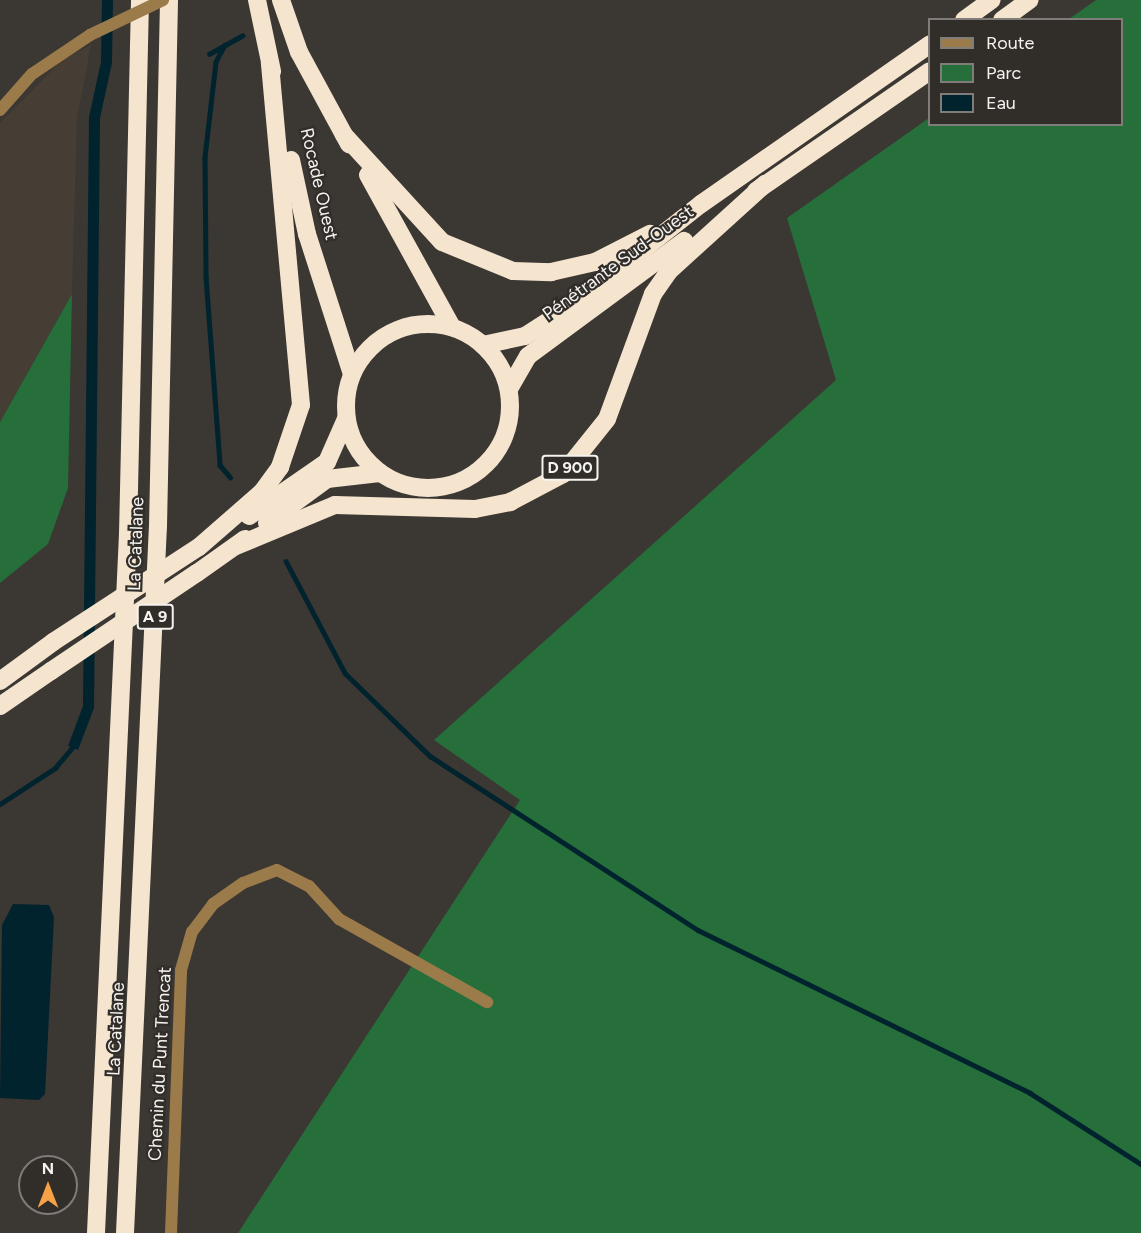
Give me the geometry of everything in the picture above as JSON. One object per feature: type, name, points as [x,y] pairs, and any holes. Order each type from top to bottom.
[{"type":"highway","name":"La Catalane","points":[[96,1233],[129,522],[140,0]]},
{"type":"highway","name":"La Catalane","points":[[126,1233],[158,526],[169,0]]},
{"type":"highway","name":"Rocade Ouest","points":[[257,0],[307,234],[352,374],[346,417],[357,448],[380,473],[413,487],[465,479],[502,441],[509,389],[483,345],[452,327],[422,324],[393,331],[369,349],[352,374]]},
{"type":"highway","name":"Rocade Ouest","points":[[280,0],[299,52],[452,327]]},
{"type":"highway","points":[[967,18],[992,0]]},
{"type":"highway","points":[[1005,18],[1030,0]]},
{"type":"highway","points":[[483,345],[525,336],[570,307],[701,204],[928,45]]},
{"type":"highway","points":[[199,547],[262,492],[280,467],[301,405],[297,322],[270,62]]},
{"type":"highway","name":"Pénétrante Sud-Ouest","points":[[509,389],[528,356],[553,335],[765,184],[928,72]]},
{"type":"highway","points":[[344,135],[442,242],[513,271],[551,272],[595,262],[701,204]]},
{"type":"highway","name":"Pénétrante Sud-Ouest","points":[[236,546],[335,505],[475,509],[510,502],[563,474],[608,419],[653,294],[669,271],[765,184]]},
{"type":"highway","points":[[0,681],[53,642],[311,477],[339,444],[346,417]]},
{"type":"highway","name":"Pénétrante Sud-Ouest","points":[[0,706],[236,546],[327,479],[380,473]]},
{"type":"street","points":[[0,110],[32,74],[90,35],[163,0]]},
{"type":"street","name":"Chemin du Punt Trencat","points":[[171,1233],[181,970],[192,932],[221,899],[243,883],[277,870],[309,886],[339,919],[487,1002]]},
{"type":"shaded area","points":[[91,45],[77,119],[72,294],[0,422],[0,123],[62,60]]},
{"type":"green space","points":[[1096,0],[1141,0],[1141,1233],[238,1233],[520,800],[434,740],[836,380],[787,218],[928,119],[928,126],[1123,126],[1123,18],[1070,18]]},
{"type":"green space","points":[[72,294],[68,488],[48,544],[0,583],[0,422]]},
{"type":"water","points":[[102,0],[113,0],[112,63],[100,118],[94,708],[78,750],[68,746],[83,706],[89,117],[101,62]]},
{"type":"water","points":[[13,904],[49,905],[54,917],[45,1094],[39,1100],[0,1098],[2,925]]},
{"type":"waterway","points":[[209,54],[242,36]]},
{"type":"waterway","points":[[225,45],[216,62],[205,157],[206,277],[220,465],[230,477]]},
{"type":"waterway","points":[[286,561],[345,673],[430,756],[698,930],[1030,1093],[1141,1164]]},
{"type":"waterway","points":[[0,804],[55,768],[76,743]]}]
